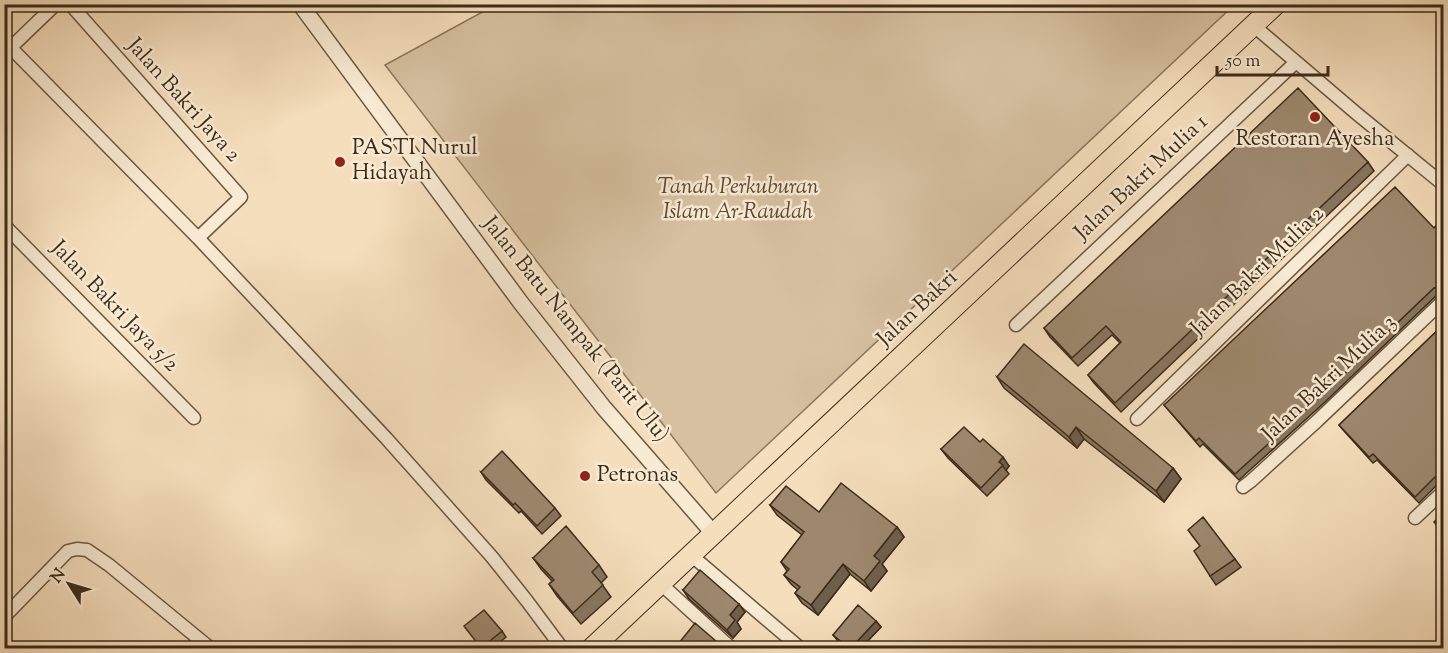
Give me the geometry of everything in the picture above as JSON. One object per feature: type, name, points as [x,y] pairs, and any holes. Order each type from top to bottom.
[{"type":"main road","name":"Jalan Bakri","points":[[592,648],[1265,12]]},
{"type":"street","points":[[56,4],[8,51],[198,238],[379,430],[469,531],[521,593],[562,648]]},
{"type":"street","name":"Jalan Bakri Jaya 2","points":[[70,4],[241,197],[198,238]]},
{"type":"street","name":"Jalan Batu Nampak (Parit Ulu)","points":[[300,4],[521,303],[604,408],[714,534]]},
{"type":"street","points":[[1265,12],[1296,62],[1443,185]]},
{"type":"street","name":"Jalan Bakri Mulia 1","points":[[1016,325],[1296,62]]},
{"type":"street","name":"Jalan Bakri Mulia 2","points":[[1137,419],[1408,155]]},
{"type":"street","name":"Jalan Bakri Jaya 5/2","points":[[4,225],[194,418]]},
{"type":"street","name":"Jalan Bakri Mulia 3","points":[[1243,487],[1317,421],[1443,300]]},
{"type":"street","points":[[1415,518],[1443,490]]},
{"type":"street","points":[[4,617],[68,551],[87,550],[109,565],[210,648]]},
{"type":"street","points":[[691,555],[800,648]]},
{"type":"street","points":[[661,584],[731,648]]},
{"type":"green space","name":"Tanah Perkuburan Islam Ar-Raudah","points":[[497,4],[1234,5],[716,493],[385,65]]},
{"type":"building","points":[[1298,88],[1368,162],[1115,403],[1088,375],[1121,342],[1106,326],[1072,358],[1044,328]]},
{"type":"building","points":[[1395,187],[1434,228],[1443,219],[1443,284],[1434,288],[1235,474],[1199,438],[1196,441],[1164,405]]},
{"type":"building","points":[[1443,325],[1443,469],[1415,497],[1373,454],[1369,457],[1339,425]]},
{"type":"building","points":[[1024,344],[1173,468],[1156,491],[1076,427],[1069,437],[997,377]]},
{"type":"building","points":[[964,427],[980,442],[983,439],[1003,457],[999,462],[1003,465],[981,488],[941,449]]},
{"type":"building","points":[[502,451],[555,508],[537,526],[481,472]]},
{"type":"building","points":[[841,483],[897,527],[874,556],[880,561],[864,581],[843,564],[811,605],[795,593],[800,587],[784,575],[789,569],[781,562],[804,532],[770,505],[786,486],[819,512]]},
{"type":"building","points":[[1443,513],[1443,532],[1434,522]]},
{"type":"building","points":[[1203,517],[1235,559],[1210,576],[1194,551],[1200,546],[1188,530]]},
{"type":"building","points":[[566,526],[599,565],[592,572],[603,585],[573,613],[549,584],[554,580],[533,558]]},
{"type":"building","points":[[700,570],[739,604],[730,615],[735,620],[727,630],[683,590]]},
{"type":"building","points":[[858,605],[876,621],[849,648],[833,635]]},
{"type":"building","points":[[484,610],[502,631],[481,648],[464,626]]},
{"type":"building","points":[[695,623],[724,648],[685,648],[679,643]]},
{"type":"place","name":"Restoran Ayesha","points":[[1315,117]]},
{"type":"place","name":"PASTI Nurul Hidayah","points":[[340,162]]},
{"type":"place","name":"Petronas","points":[[585,476]]}]
